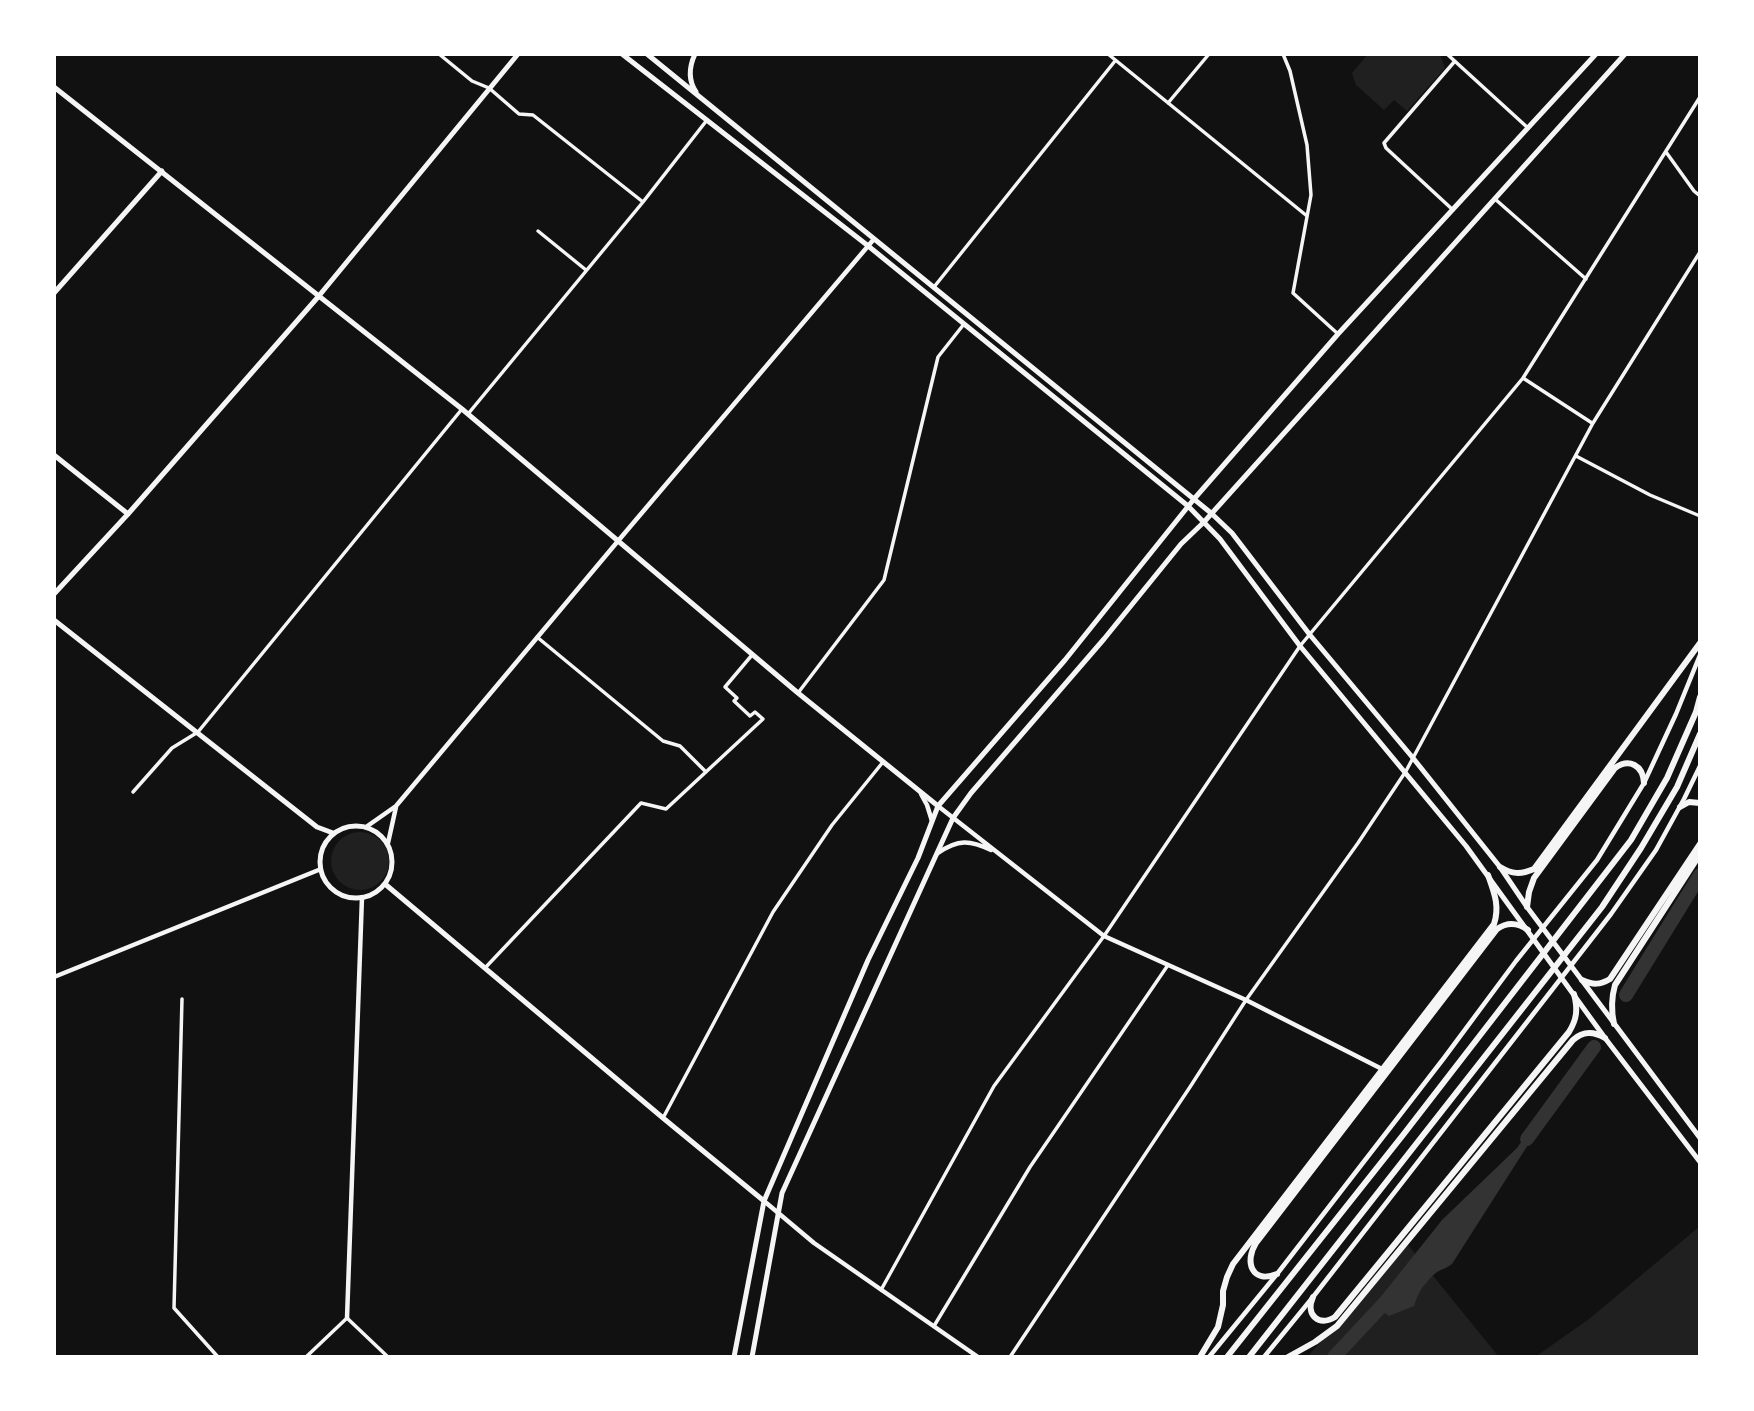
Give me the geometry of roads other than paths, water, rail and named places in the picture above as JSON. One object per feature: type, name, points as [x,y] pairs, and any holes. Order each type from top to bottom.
[{"type":"highway","points":[[1500,867],[1516,874],[1524,874],[1534,869],[1700,643]]},
{"type":"highway","points":[[1227,1357],[1631,840],[1667,778],[1700,697]]},
{"type":"highway","points":[[1249,1357],[1602,908],[1677,787],[1700,734]]},
{"type":"highway","points":[[1528,908],[1529,892],[1535,878],[1615,768],[1624,763],[1635,764],[1643,772],[1644,783]]},
{"type":"highway","points":[[1680,807],[1689,802],[1700,803]]},
{"type":"highway","points":[[1583,980],[1596,984],[1610,979],[1700,844]]},
{"type":"highway","points":[[1614,1024],[1611,1011],[1615,985],[1700,854]]},
{"type":"highway","points":[[1200,1357],[1219,1327],[1225,1284],[1233,1264],[1494,924],[1497,905],[1488,875]]},
{"type":"highway","points":[[1277,1274],[1265,1276],[1255,1272],[1249,1261],[1251,1250],[1497,929],[1502,925],[1516,923],[1528,930]]},
{"type":"highway","points":[[1312,1297],[1310,1307],[1317,1319],[1326,1321],[1335,1317],[1569,1032],[1577,1014],[1574,994]]},
{"type":"highway","points":[[1288,1357],[1337,1326],[1573,1040],[1578,1035],[1592,1032],[1605,1038]]},
{"type":"main road","points":[[54,594],[128,514],[318,296],[518,54]]},
{"type":"main road","points":[[622,54],[867,245],[1188,506],[1204,522],[1220,539],[1300,646],[1406,771],[1488,875],[1605,1038],[1700,1162]]},
{"type":"main road","points":[[647,54],[1194,499],[1232,533],[1310,635],[1500,867],[1700,1139]]},
{"type":"main road","points":[[695,54],[690,66],[692,86],[705,102]]},
{"type":"main road","points":[[733,1357],[764,1201],[868,960],[918,858],[938,806],[1065,660],[1188,506],[1338,334],[1596,54]]},
{"type":"main road","points":[[752,1357],[782,1194],[953,818],[971,793],[1104,639],[1181,544],[1204,522],[1625,54]]},
{"type":"main road","points":[[54,87],[462,409],[798,693],[938,806]]},
{"type":"main road","points":[[54,293],[162,172]]},
{"type":"main road","points":[[54,455],[128,514]]},
{"type":"main road","points":[[54,620],[317,827],[333,833]]},
{"type":"main road","points":[[354,825],[366,827],[374,830],[388,843],[393,864],[390,875],[378,890],[362,897],[340,894],[331,888],[321,869],[322,849],[333,833],[343,828],[354,825]]},
{"type":"main road","points":[[385,884],[764,1201]]},
{"type":"street","points":[[439,54],[519,114],[533,115],[643,202]]},
{"type":"street","points":[[1108,54],[1307,216]]},
{"type":"street","points":[[1168,103],[1209,54]]},
{"type":"street","points":[[1283,54],[1290,71],[1307,145],[1311,195],[1293,293],[1338,334]]},
{"type":"street","points":[[1447,54],[1528,128]]},
{"type":"street","points":[[934,287],[1115,61]]},
{"type":"street","points":[[1453,210],[1386,148],[1384,143],[1455,61]]},
{"type":"street","points":[[881,1290],[993,1086],[1104,936],[1300,646],[1523,378],[1700,97]]},
{"type":"street","points":[[468,414],[707,120]]},
{"type":"street","points":[[1666,152],[1700,196]]},
{"type":"street","points":[[1494,198],[1586,279]]},
{"type":"street","points":[[538,231],[586,270]]},
{"type":"street","points":[[366,827],[396,806],[874,239]]},
{"type":"street","points":[[1010,1357],[1246,999],[1406,771],[1592,423],[1700,252]]},
{"type":"street","points":[[798,693],[884,580],[938,357],[964,324]]},
{"type":"street","points":[[1523,378],[1592,423]]},
{"type":"street","points":[[133,792],[172,748],[198,732],[462,409]]},
{"type":"street","points":[[1575,455],[1650,495],[1700,516]]},
{"type":"street","points":[[537,637],[663,741],[680,746],[706,772]]},
{"type":"street","points":[[485,968],[641,803],[666,809],[763,719],[755,712],[750,716],[734,701],[737,698],[725,687],[752,654]]},
{"type":"street","points":[[1209,1357],[1277,1274],[1516,961],[1597,860],[1644,783],[1700,655]]},
{"type":"street","points":[[663,1118],[773,912],[832,825],[883,761]]},
{"type":"street","points":[[1264,1357],[1611,914],[1656,850],[1700,766]]},
{"type":"street","points":[[911,784],[921,793],[932,821]]},
{"type":"street","points":[[388,843],[396,806]]},
{"type":"street","points":[[938,806],[1104,936],[1246,999],[1380,1068]]},
{"type":"street","points":[[937,853],[949,845],[962,842],[976,843],[999,854]]},
{"type":"street","points":[[54,977],[321,869]]},
{"type":"street","points":[[306,1357],[347,1318],[362,897]]},
{"type":"street","points":[[934,1326],[1030,1167],[1168,965]]},
{"type":"street","points":[[182,999],[174,1308],[219,1357]]},
{"type":"street","points":[[764,1201],[814,1243],[978,1357]]},
{"type":"street","points":[[347,1318],[388,1357]]},
{"type":"waterway","points":[[1626,995],[1700,875]]},
{"type":"waterway","points":[[1527,1139],[1594,1047]]},
{"type":"waterway","points":[[1334,1357],[1392,1295]]}]
